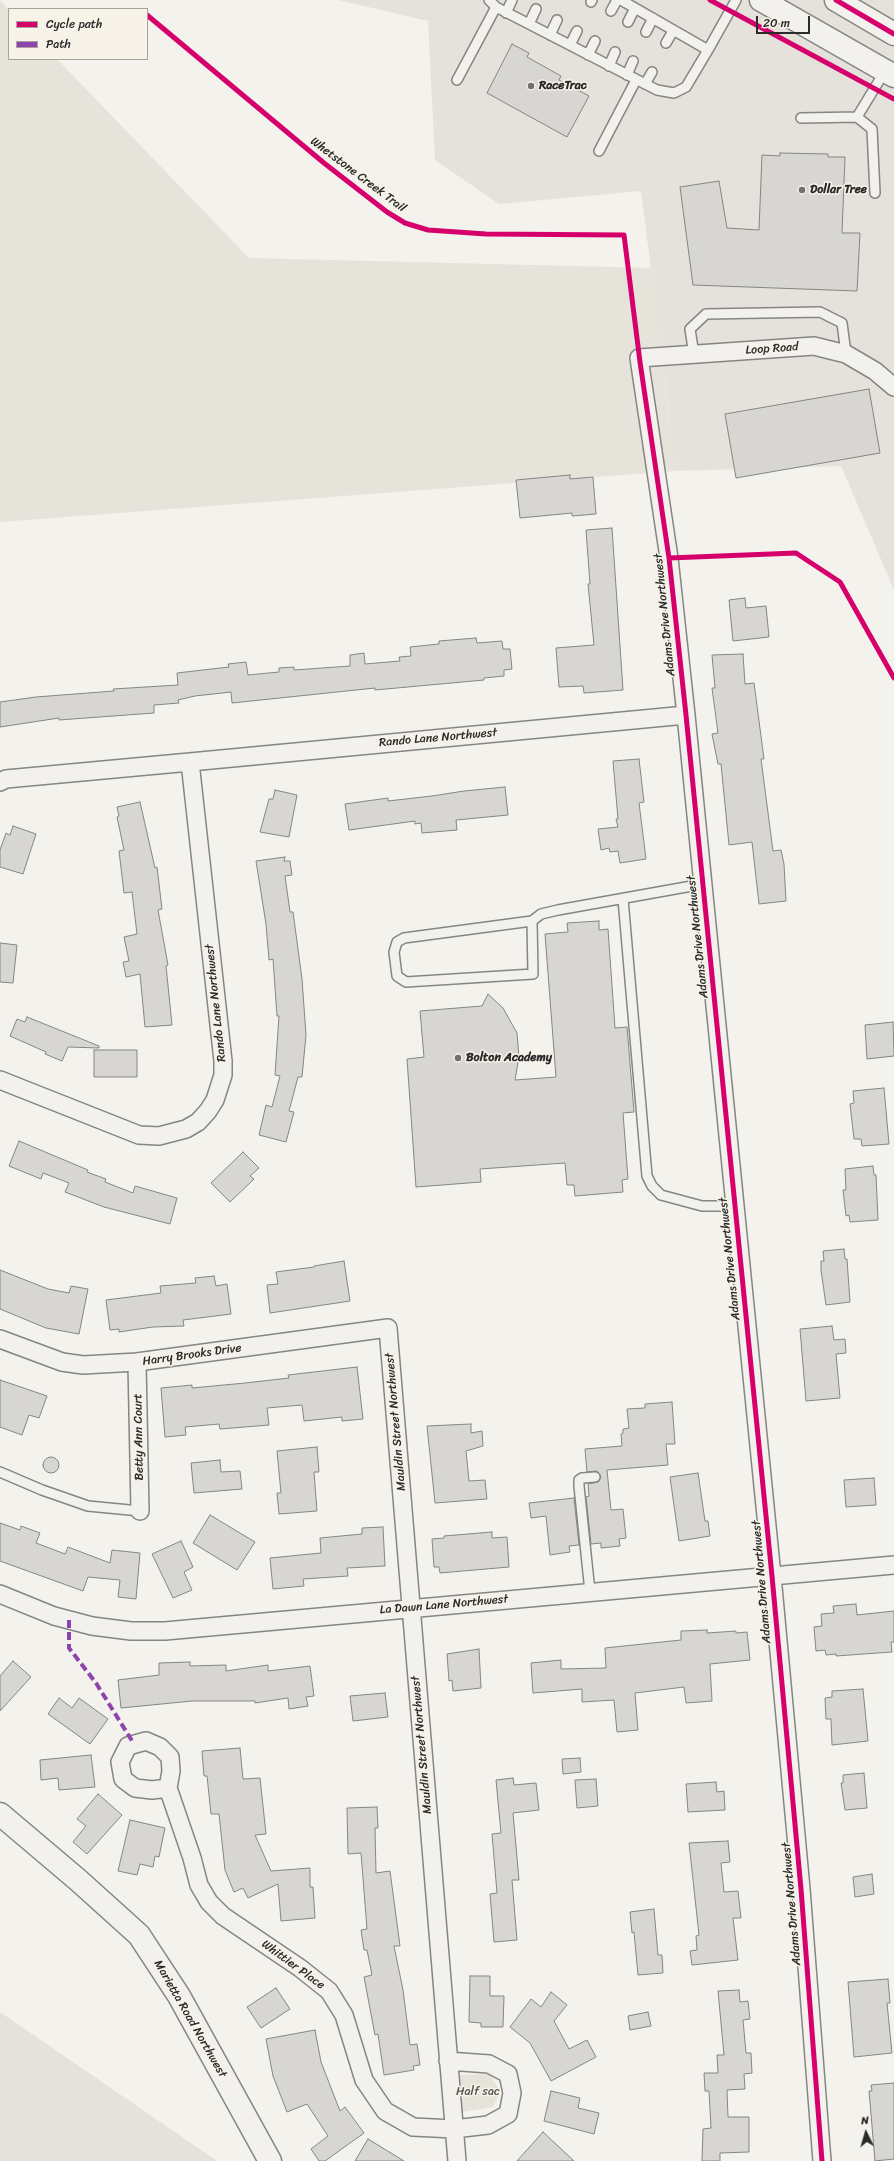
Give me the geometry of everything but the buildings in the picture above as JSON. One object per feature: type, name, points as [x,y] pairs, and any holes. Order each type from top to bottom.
[{"type":"main road","points":[[761,0],[890,73]]},
{"type":"main road","points":[[836,0],[894,34]]},
{"type":"main road","name":"Marietta Road Northwest","points":[[0,1814],[78,1880],[138,1935],[180,1996],[270,2161]]},
{"type":"street","name":"Loop Road","points":[[639,360],[814,346],[846,354],[874,370],[894,387]]},
{"type":"street","name":"Adams Drive Northwest","points":[[639,360],[669,558],[686,715],[772,1576],[801,1889],[822,2161]]},
{"type":"street","name":"Rando Lane Northwest","points":[[0,782],[6,779],[686,715]]},
{"type":"street","name":"Rando Lane Northwest","points":[[0,1080],[146,1136],[174,1134],[186,1129],[198,1122],[215,1100],[223,1076],[223,1061],[190,762]]},
{"type":"street","name":"Harry Brooks Drive","points":[[0,1339],[62,1362],[83,1365],[137,1362],[388,1328]]},
{"type":"street","name":"Mauldin Street Northwest","points":[[388,1328],[457,2161]]},
{"type":"street","name":"Betty Ann Court","points":[[137,1362],[140,1511]]},
{"type":"street","name":"La Dawn Lane Northwest","points":[[0,1594],[54,1616],[92,1626],[131,1631],[165,1631],[894,1566]]},
{"type":"street","name":"Whittier Place","points":[[168,1788],[192,1858],[199,1885],[209,1902],[223,1916],[300,1968],[329,1991],[344,2015],[364,2080],[385,2111],[413,2127],[454,2130],[488,2125],[508,2114],[512,2093],[508,2074],[489,2064],[448,2061]]},
{"type":"lane","points":[[489,0],[496,7],[506,13],[608,66],[657,90],[674,94],[686,87],[736,0]]},
{"type":"lane","points":[[506,13],[512,0]]},
{"type":"lane","points":[[611,11],[617,0]]},
{"type":"lane","points":[[621,0],[708,50]]},
{"type":"lane","points":[[457,80],[496,7]]},
{"type":"lane","points":[[628,22],[635,8]]},
{"type":"lane","points":[[529,24],[536,9]]},
{"type":"lane","points":[[646,32],[653,18]]},
{"type":"lane","points":[[550,35],[557,20]]},
{"type":"lane","points":[[570,45],[577,31]]},
{"type":"lane","points":[[666,43],[673,31]]},
{"type":"lane","points":[[588,55],[595,41]]},
{"type":"lane","points":[[608,66],[615,52]]},
{"type":"lane","points":[[627,75],[633,61]]},
{"type":"lane","points":[[645,84],[652,72]]},
{"type":"lane","points":[[857,117],[890,73]]},
{"type":"lane","points":[[599,152],[636,80]]},
{"type":"lane","points":[[801,118],[857,117],[872,129],[875,193]]},
{"type":"lane","points":[[694,356],[690,328],[706,314],[820,312],[842,323],[846,354]]},
{"type":"lane","points":[[532,921],[533,974],[406,982],[397,976],[394,952],[397,942],[404,938],[532,921],[542,914],[703,884]]},
{"type":"lane","points":[[623,899],[646,1176],[652,1186],[661,1195],[702,1206],[735,1206]]},
{"type":"lane","points":[[0,1472],[42,1490],[88,1506],[140,1511]]},
{"type":"lane","points":[[590,1592],[579,1480],[582,1478],[595,1477]]},
{"type":"shaded area","points":[[338,0],[894,0],[894,590],[841,466],[674,471],[666,387],[641,191],[499,204],[435,160],[428,21]]},
{"type":"shaded area","points":[[0,2012],[217,2161],[0,2161]]},
{"type":"green space","points":[[0,0],[8,9],[8,60],[58,60],[249,258],[654,268],[674,471],[0,522]]},
{"type":"green space","name":"Half sac","points":[[490,2074],[500,2092],[493,2107],[462,2112],[460,2075]]},
{"type":"marked path","points":[[69,1620],[69,1648],[96,1683],[134,1744]]},
{"type":"cycle path","points":[[710,0],[894,99]]},
{"type":"cycle path","points":[[836,0],[894,34]]},
{"type":"cycle path","name":"Whetstone Creek Trail","points":[[148,16],[324,163],[387,212],[405,223],[428,230],[486,234],[624,235],[640,362],[669,558],[686,715],[772,1576],[801,1889],[822,2161]]},
{"type":"cycle path","points":[[669,558],[796,553],[840,582],[894,678]]},
{"type":"place","name":"RaceTrac","points":[[531,86]]},
{"type":"place","name":"Dollar Tree","points":[[802,190]]},
{"type":"place","name":"Bolton Academy","points":[[458,1058]]}]
